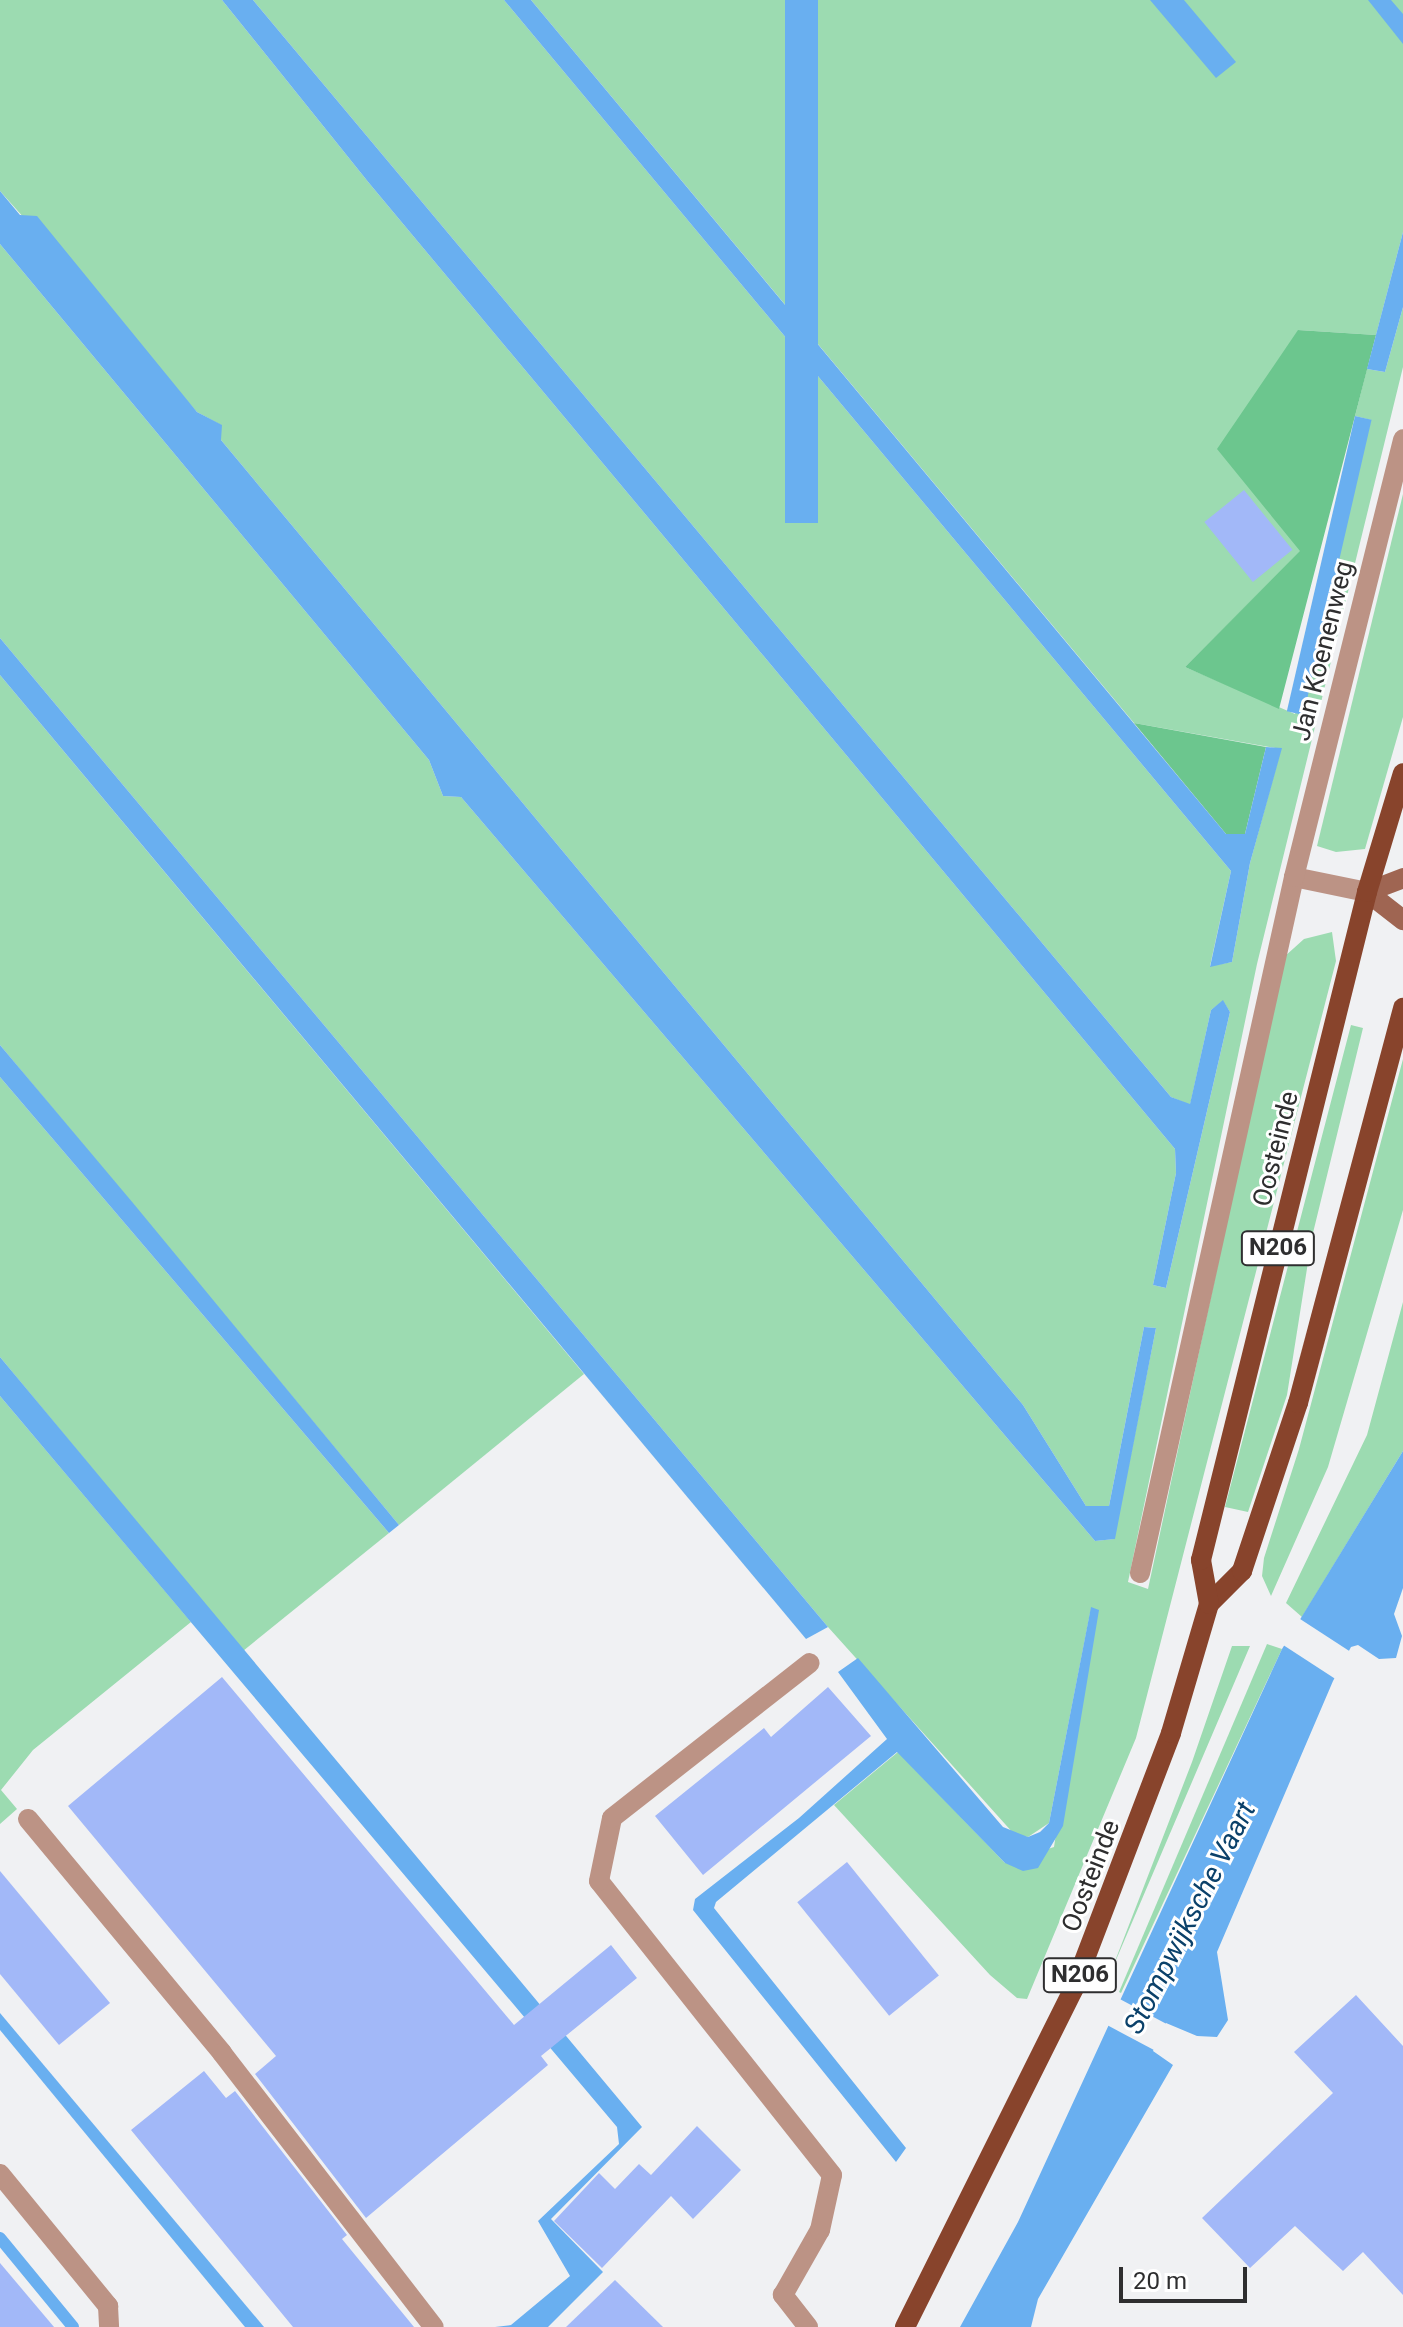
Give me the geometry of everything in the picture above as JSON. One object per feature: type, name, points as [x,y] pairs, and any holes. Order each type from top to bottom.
[{"type":"main road","name":"N206","points":[[1367,892],[1403,773]]},
{"type":"main road","name":"Oosteinde","points":[[1209,1604],[1201,1560],[1367,892]]},
{"type":"main road","name":"Oosteinde","points":[[905,2327],[1073,1990],[1127,1861],[1209,1604],[1242,1571],[1298,1403],[1403,1008]]},
{"type":"street","name":"Jan Koenenweg","points":[[1294,877],[1403,439]]},
{"type":"street","points":[[1294,877],[1367,892],[1403,920]]},
{"type":"street","name":"Oosteinde","points":[[1140,1573],[1294,877]]},
{"type":"street","points":[[1367,892],[1403,878]]},
{"type":"street","points":[[808,2327],[783,2295],[820,2230],[832,2175],[599,1881],[612,1818],[810,1663]]},
{"type":"street","points":[[28,1819],[222,2053],[434,2327]]},
{"type":"street","points":[[0,2174],[108,2306],[109,2327]]},
{"type":"green space","points":[[0,0],[222,0],[369,183],[1175,1149],[1176,1173],[1153,1285],[1166,1288],[1230,1012],[1223,1001],[1211,1010],[1190,1105],[1171,1097],[253,0],[504,0],[1231,871],[1210,966],[1232,962],[1250,863],[1281,749],[1134,723],[531,0],[1403,0],[1403,232],[1376,335],[1298,330],[1301,551],[1185,667],[1295,714],[1371,420],[1355,416],[1367,369],[1385,372],[1403,307],[1403,367],[1257,964],[1128,1582],[1148,1589],[1284,957],[1304,939],[1332,932],[1336,961],[1136,1738],[1027,1999],[1017,1998],[990,1975],[834,1805],[898,1752],[1005,1863],[1054,1847],[1091,1608],[1049,1823],[1028,1837],[1014,1834],[828,1627],[0,638],[0,244],[429,760],[443,796],[461,797],[1095,1541],[1114,1539],[1156,1328],[1144,1327],[1109,1506],[1086,1506],[1023,1405],[221,440],[221,425],[197,412],[0,191]]},
{"type":"green space","points":[[1298,330],[1376,335],[1279,709],[1185,667],[1300,551],[1217,449]]},
{"type":"green space","points":[[1403,494],[1403,717],[1365,849],[1336,852],[1317,846]]},
{"type":"green space","points":[[0,675],[584,1374],[399,1525],[0,1045]]},
{"type":"green space","points":[[1134,723],[1266,747],[1245,834],[1226,834]]},
{"type":"green space","points":[[1351,1025],[1363,1028],[1312,1237],[1287,1395],[1248,1512],[1225,1507]]},
{"type":"green space","points":[[1403,1059],[1403,1210],[1328,1467],[1271,1596],[1262,1576],[1264,1558],[1299,1449]]},
{"type":"green space","points":[[0,1077],[389,1533],[243,1651],[0,1357]]},
{"type":"green space","points":[[1403,1302],[1403,1451],[1302,1617],[1286,1603],[1367,1435]]},
{"type":"green space","points":[[0,1396],[191,1622],[33,1750],[1,1790],[17,1809],[0,1824]]},
{"type":"green space","points":[[1267,1644],[1282,1649],[1121,1993],[1119,1992]]},
{"type":"green space","points":[[1232,1646],[1250,1646],[1110,1974],[1192,1762]]},
{"type":"water","points":[[222,0],[253,0],[1171,1097],[1190,1104],[1211,1010],[1223,1000],[1230,1012],[1166,1288],[1153,1285],[1176,1173],[1175,1149],[369,183]]},
{"type":"water","points":[[504,0],[531,0],[1226,834],[1245,834],[1266,747],[1282,748],[1250,863],[1232,962],[1210,967],[1231,871]]},
{"type":"water","points":[[785,0],[818,0],[818,523],[785,523]]},
{"type":"water","points":[[1150,0],[1184,0],[1236,62],[1216,78]]},
{"type":"water","points":[[1368,0],[1391,0],[1403,14],[1403,44]]},
{"type":"water","points":[[0,191],[20,215],[37,216],[197,412],[222,425],[221,440],[1023,1405],[1086,1506],[1109,1506],[1144,1327],[1156,1328],[1115,1539],[1095,1541],[461,797],[443,796],[429,760],[0,244]]},
{"type":"water","points":[[1403,232],[1403,307],[1385,372],[1367,369]]},
{"type":"water","points":[[1355,416],[1372,420],[1303,715],[1287,711]]},
{"type":"water","points":[[0,638],[828,1627],[806,1639],[0,675]]},
{"type":"water","points":[[0,1045],[399,1525],[389,1533],[0,1077]]},
{"type":"water","points":[[0,1357],[642,2127],[551,2219],[603,2272],[548,2327],[495,2327],[511,2325],[570,2276],[538,2221],[619,2144],[617,2127],[0,1396]]},
{"type":"water","name":"Stompwijksche Vaart","points":[[1403,1451],[1403,1588],[1394,1614],[1402,1636],[1396,1658],[1379,1659],[1358,1645],[1351,1647],[1333,1681],[1217,1952],[1228,2020],[1217,2037],[1197,2036],[1166,2023],[1153,2051],[1173,2065],[1038,2299],[1031,2327],[960,2327],[1018,2222],[1282,1649]]},
{"type":"water","points":[[1091,1607],[1099,1610],[1063,1826],[1038,1868],[1023,1871],[1005,1863],[897,1752],[716,1902],[714,1908],[906,2148],[896,2162],[693,1910],[695,1899],[799,1818],[887,1739],[838,1672],[858,1658],[1003,1827],[1028,1837],[1040,1832],[1049,1823]]},
{"type":"water","points":[[0,2013],[264,2327],[245,2327],[0,2030]]},
{"type":"pier","points":[[1297,1617],[1352,1653],[1335,1679],[1280,1643]]},
{"type":"pier","points":[[1116,1997],[1169,2025],[1155,2051],[1102,2023]]},
{"type":"building","points":[[1244,490],[1292,550],[1253,582],[1204,522]]},
{"type":"building","points":[[222,1677],[514,2025],[611,1945],[637,1978],[541,2056],[548,2065],[366,2218],[255,2074],[276,2056],[68,1806]]},
{"type":"building","points":[[828,1687],[871,1736],[703,1875],[655,1816],[764,1728],[771,1737]]},
{"type":"building","points":[[847,1862],[939,1975],[889,2016],[797,1902]]},
{"type":"building","points":[[0,1871],[110,2003],[59,2045],[0,1974]]},
{"type":"building","points":[[1356,1995],[1403,2046],[1403,2295],[1363,2252],[1343,2271],[1295,2226],[1250,2268],[1202,2218],[1333,2093],[1294,2052]]},
{"type":"building","points":[[204,2071],[226,2098],[235,2091],[347,2235],[342,2239],[414,2327],[293,2327],[131,2130]]},
{"type":"building","points":[[697,2126],[741,2170],[693,2219],[671,2196],[602,2268],[554,2221],[599,2173],[615,2189],[639,2164],[651,2175]]},
{"type":"building","points":[[0,2263],[54,2327],[0,2327]]},
{"type":"building","points":[[615,2280],[663,2327],[566,2327]]},
{"type":"waterway","points":[[0,2238],[73,2327]]}]
